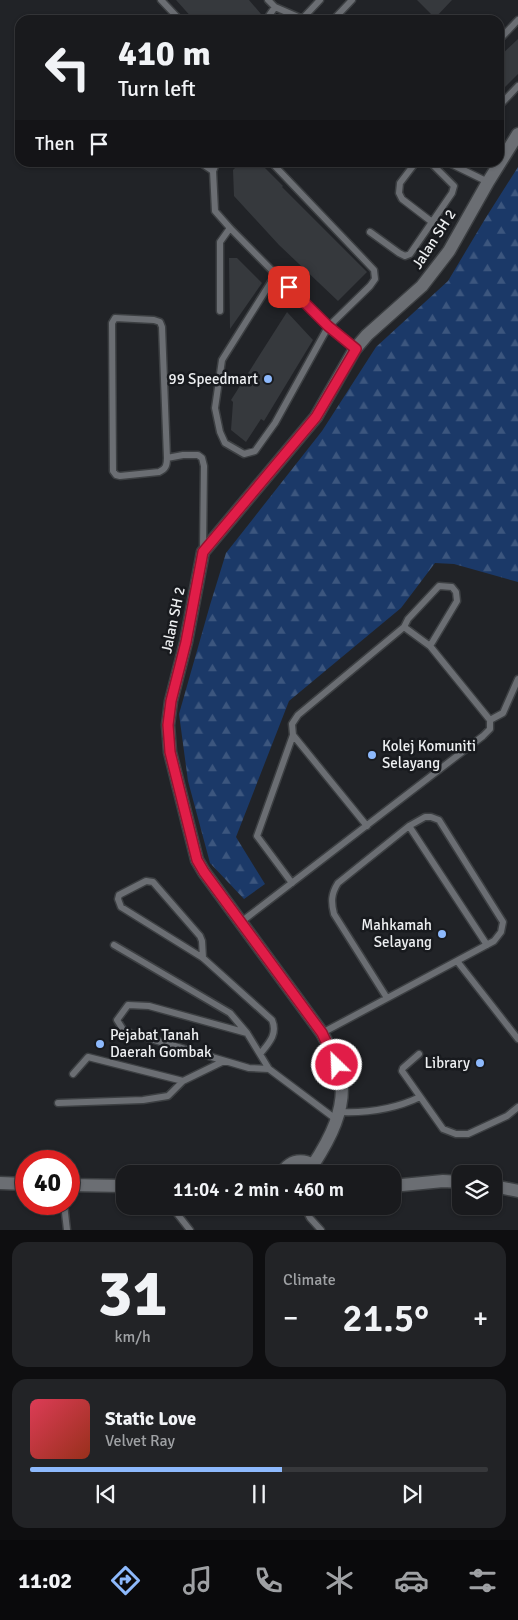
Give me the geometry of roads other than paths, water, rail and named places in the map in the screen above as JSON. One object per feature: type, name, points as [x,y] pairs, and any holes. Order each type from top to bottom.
[{"type":"street","name":"Jalan SH 2","points":[[504,156],[518,134]]},
{"type":"street","name":"Jalan SH 2","points":[[317,1165],[321,1152],[338,1116],[342,1096],[341,1076],[333,1054],[322,1033],[197,860],[170,752],[168,725],[171,701],[186,642],[203,552],[316,417],[356,349],[367,335],[422,286],[449,251],[497,167]]},
{"type":"street","points":[[288,1165],[294,1162],[306,1162],[310,1165]]},
{"type":"street","points":[[0,1182],[15,1183]]},
{"type":"street","points":[[401,1185],[452,1182]]},
{"type":"street","points":[[80,1185],[116,1186]]},
{"type":"street","points":[[502,1187],[518,1190]]},
{"type":"lane","points":[[161,0],[175,15]]},
{"type":"lane","points":[[268,0],[276,7],[295,15]]},
{"type":"lane","points":[[339,15],[352,0]]},
{"type":"lane","points":[[307,15],[318,2]]},
{"type":"lane","points":[[270,15],[276,7]]},
{"type":"lane","points":[[504,35],[518,20]]},
{"type":"lane","points":[[504,101],[518,86]]},
{"type":"lane","points":[[207,167],[213,171]]},
{"type":"lane","points":[[215,167],[213,171],[215,211],[328,326],[356,349]]},
{"type":"lane","points":[[276,167],[374,270],[375,279],[328,326],[275,423],[255,451],[244,454],[225,443],[220,432],[215,408],[222,360],[276,274]]},
{"type":"lane","points":[[412,167],[400,183],[399,193],[402,199],[432,222]]},
{"type":"lane","points":[[370,232],[399,253],[406,256],[410,254],[452,193],[454,186],[435,167]]},
{"type":"lane","points":[[455,167],[488,182]]},
{"type":"lane","points":[[462,171],[463,167]]},
{"type":"lane","points":[[220,310],[220,242],[230,228]]},
{"type":"lane","points":[[115,318],[154,320],[160,322],[162,327],[167,458],[167,466],[159,472],[120,476],[116,475],[113,471],[112,323],[115,318]]},
{"type":"lane","points":[[167,458],[183,455],[198,455],[202,458],[204,466],[203,552]]},
{"type":"lane","points":[[292,883],[257,836],[293,735],[292,724],[298,714],[404,627],[408,619],[439,586],[452,587],[456,592],[457,601],[430,646]]},
{"type":"lane","points":[[241,922],[490,729],[490,720],[430,646],[404,627]]},
{"type":"lane","points":[[490,720],[502,713],[518,679]]},
{"type":"lane","points":[[293,735],[367,826]]},
{"type":"lane","points":[[322,1033],[457,962],[494,941],[501,932],[503,922],[438,820],[431,817],[425,817],[409,826],[338,883],[333,891],[331,902],[334,914],[387,998]]},
{"type":"lane","points":[[409,826],[487,945]]},
{"type":"lane","points":[[202,958],[202,941],[200,936],[153,882],[146,881],[120,895],[118,899],[121,907],[202,958],[272,1020],[274,1025],[273,1037],[260,1054]]},
{"type":"lane","points":[[114,945],[230,1013],[247,1033],[269,1069],[338,1116],[405,1104],[420,1097]]},
{"type":"lane","points":[[457,962],[518,1038]]},
{"type":"lane","points":[[247,1033],[149,1006],[128,1005],[117,1020],[124,1031],[249,1068],[269,1069]]},
{"type":"lane","points":[[419,1054],[403,1068],[402,1072],[443,1130],[456,1134],[468,1134],[507,1116],[518,1107]]},
{"type":"lane","points":[[73,1074],[88,1057],[183,1081]]},
{"type":"lane","points":[[58,1103],[143,1100],[168,1096],[183,1081],[224,1061]]},
{"type":"lane","points":[[65,1215],[67,1230]]},
{"type":"lane","points":[[178,1215],[190,1230]]},
{"type":"lane","points":[[308,1215],[321,1230]]},
{"type":"place","name":"99 Speedmart","points":[[268,379]]},
{"type":"place","name":"Kolej Komuniti Selayang","points":[[372,755]]},
{"type":"place","name":"Mahkamah Selayang","points":[[442,934]]},
{"type":"place","name":"Pejabat Tanah Daerah Gombak","points":[[100,1044]]},
{"type":"place","name":"Library","points":[[480,1063]]}]
